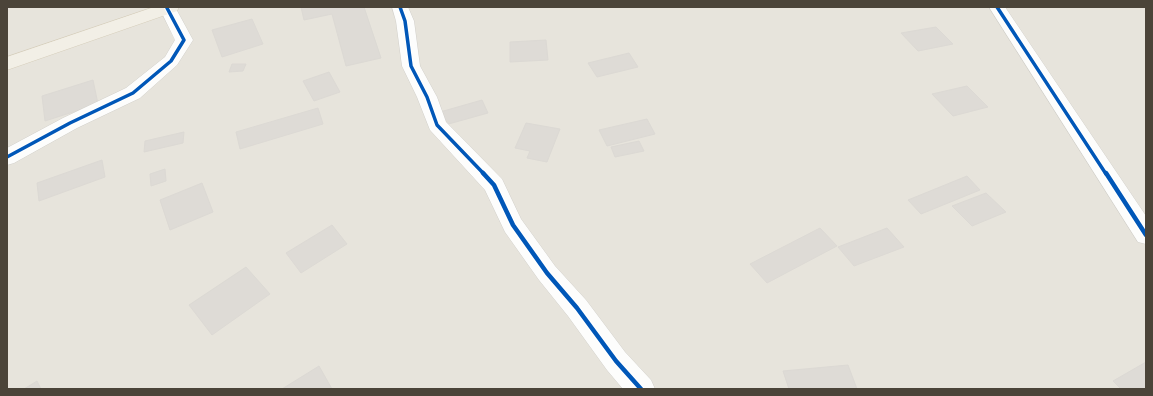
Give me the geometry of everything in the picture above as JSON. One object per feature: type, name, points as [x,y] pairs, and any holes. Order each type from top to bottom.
[{"type":"main road","points":[[7,64],[169,8]]},
{"type":"street","points":[[400,7],[405,21],[411,66],[427,98],[438,126],[494,185],[513,225],[547,273],[576,308],[616,361],[642,389]]},
{"type":"street","points":[[997,7],[1146,235]]},
{"type":"street","points":[[7,157],[70,123],[133,93],[171,61],[184,40],[169,8]]},
{"type":"shaded area","points":[[7,7],[1146,7],[1146,389],[7,389]]},
{"type":"building","points":[[301,7],[364,7],[381,58],[346,66],[332,14],[304,20]]},
{"type":"building","points":[[252,19],[263,44],[222,57],[212,30]]},
{"type":"building","points":[[936,27],[953,44],[918,51],[901,33]]},
{"type":"building","points":[[546,40],[548,60],[510,62],[510,42]]},
{"type":"building","points":[[629,53],[638,67],[597,77],[588,63]]},
{"type":"building","points":[[232,64],[246,64],[243,71],[229,72]]},
{"type":"building","points":[[329,72],[340,92],[314,101],[303,81]]},
{"type":"building","points":[[93,80],[98,104],[45,121],[42,96]]},
{"type":"building","points":[[967,86],[988,107],[953,116],[932,94]]},
{"type":"building","points":[[482,100],[488,113],[445,125],[440,112]]},
{"type":"building","points":[[318,108],[323,124],[240,149],[236,132]]},
{"type":"building","points":[[647,119],[655,134],[607,146],[599,130]]},
{"type":"building","points":[[526,123],[560,129],[547,162],[527,158],[530,151],[515,148]]},
{"type":"building","points":[[184,132],[183,143],[144,152],[145,141]]},
{"type":"building","points":[[639,141],[644,151],[615,157],[611,147]]},
{"type":"building","points":[[102,160],[105,177],[39,201],[37,183]]},
{"type":"building","points":[[165,169],[166,181],[151,186],[150,174]]},
{"type":"building","points":[[967,176],[980,190],[921,214],[908,200]]},
{"type":"building","points":[[202,183],[213,212],[170,230],[160,200]]},
{"type":"building","points":[[986,193],[1006,212],[972,226],[952,206]]},
{"type":"building","points":[[332,225],[347,244],[301,273],[286,253]]},
{"type":"building","points":[[820,228],[837,246],[767,283],[750,264]]},
{"type":"building","points":[[887,228],[904,247],[854,266],[838,247]]},
{"type":"building","points":[[246,267],[270,294],[212,335],[189,305]]},
{"type":"building","points":[[1146,362],[1146,389],[1121,389],[1113,381]]},
{"type":"building","points":[[848,365],[857,389],[789,389],[783,371]]},
{"type":"building","points":[[319,366],[332,389],[282,389]]},
{"type":"building","points":[[37,381],[41,389],[24,389]]},
{"type":"cycle path","points":[[400,7],[405,21],[411,66],[427,97],[437,125],[494,185],[513,225],[547,273],[577,308],[616,361],[641,389]]},
{"type":"cycle path","points":[[997,7],[1146,235]]},
{"type":"cycle path","points":[[7,157],[70,123],[133,93],[171,61],[184,40],[167,8]]}]
